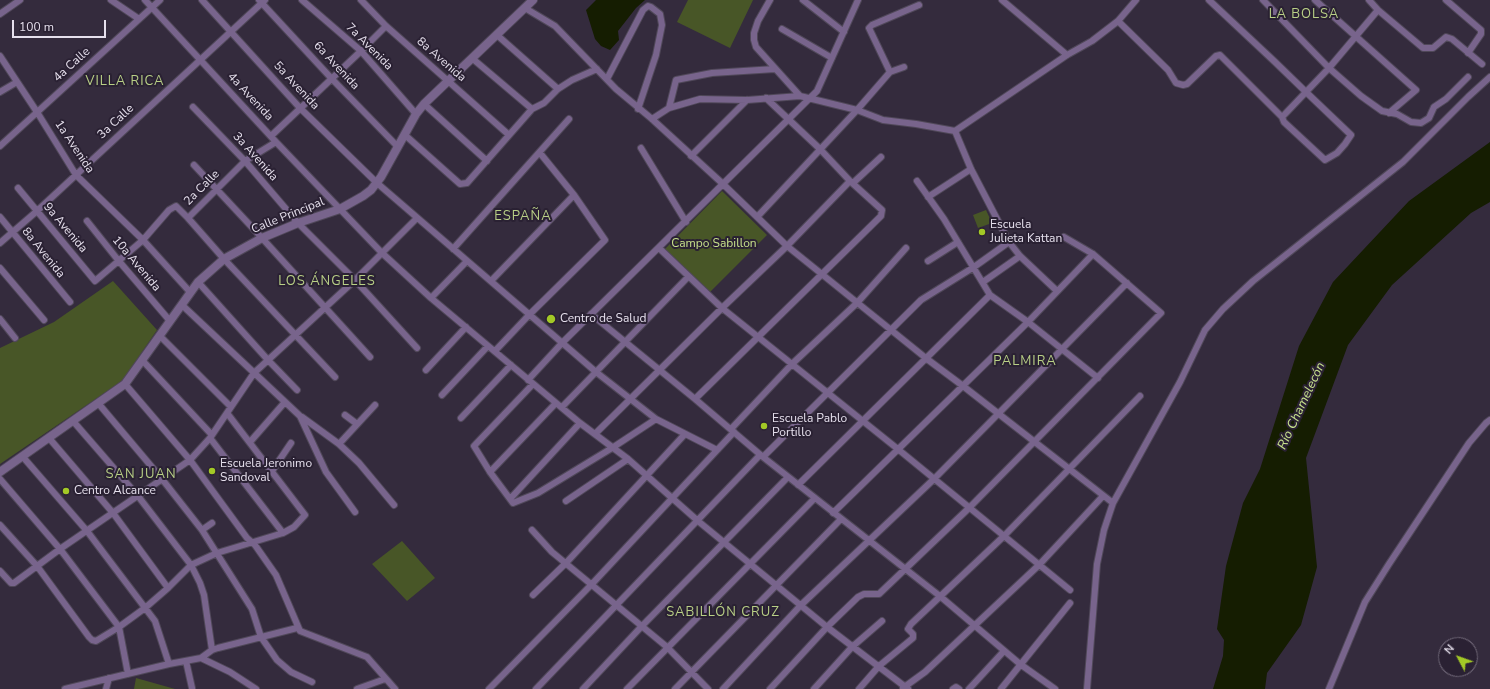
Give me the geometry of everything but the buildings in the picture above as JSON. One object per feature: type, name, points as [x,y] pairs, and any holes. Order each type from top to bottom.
[{"type":"street","points":[[0,14],[20,0]]},
{"type":"street","points":[[111,0],[139,19]]},
{"type":"street","name":"4a Avenida","points":[[145,0],[276,142],[382,253],[431,298],[580,423],[628,459],[698,521],[852,647],[879,666],[905,688]]},
{"type":"street","name":"4a Calle","points":[[0,146],[160,0]]},
{"type":"street","name":"5a Avenida","points":[[202,0],[300,108],[377,183],[491,281],[529,316],[596,372],[656,419],[717,450]]},
{"type":"street","name":"7a Avenida","points":[[302,0],[361,51],[416,114]]},
{"type":"street","name":"8a Avenida","points":[[361,0],[386,26],[509,135]]},
{"type":"street","name":"Calle Principal","points":[[0,472],[125,384],[190,292],[198,282],[224,259],[262,238],[298,223],[340,209],[363,196],[377,183],[416,114],[424,104],[533,0]]},
{"type":"street","points":[[770,0],[758,21],[754,33],[756,47],[800,96]]},
{"type":"street","points":[[803,0],[844,32]]},
{"type":"street","points":[[1002,0],[1067,56]]},
{"type":"street","points":[[652,119],[669,108],[700,99],[747,100],[800,96],[857,110],[883,120],[955,131],[1092,41],[1118,21],[1136,0]]},
{"type":"street","points":[[1118,21],[1168,70],[1176,83],[1183,85],[1187,84],[1216,56],[1220,55],[1282,118],[1284,122],[1325,160],[1337,153],[1351,135],[1209,0]]},
{"type":"street","points":[[1263,0],[1329,68],[1361,96],[1382,111],[1389,114],[1397,114],[1416,124],[1426,121],[1434,107],[1446,99],[1468,77]]},
{"type":"street","points":[[1315,0],[1416,90],[1389,114]]},
{"type":"street","points":[[1369,0],[1378,10],[1423,48],[1433,48],[1446,37],[1452,39],[1482,64]]},
{"type":"street","points":[[1446,0],[1481,30],[1481,34],[1468,53]]},
{"type":"street","name":"3a Calle","points":[[0,244],[262,1]]},
{"type":"street","name":"6a Avenida","points":[[262,1],[332,79],[398,147]]},
{"type":"street","points":[[656,419],[538,493],[513,503],[490,472],[474,446],[531,382],[562,343],[817,91],[844,32],[856,1]]},
{"type":"street","points":[[890,72],[869,28],[872,25],[919,5]]},
{"type":"street","points":[[607,79],[643,10],[648,6],[651,7],[660,14],[662,25],[656,55],[638,109]]},
{"type":"street","points":[[525,8],[555,26],[596,69],[638,109],[652,119],[758,216],[788,246],[822,275],[927,359],[1113,503]]},
{"type":"street","points":[[1282,118],[1329,68],[1378,10]]},
{"type":"street","points":[[271,136],[386,26]]},
{"type":"street","points":[[782,29],[832,58]]},
{"type":"street","points":[[497,35],[558,89]]},
{"type":"street","name":"1a Avenida","points":[[0,56],[76,175],[143,240],[190,292]]},
{"type":"street","points":[[472,59],[532,109]]},
{"type":"street","points":[[758,216],[857,110],[890,72],[904,67]]},
{"type":"street","points":[[405,135],[460,184],[467,183],[532,109],[544,103],[558,89],[572,80],[596,69]]},
{"type":"street","points":[[669,108],[676,80],[712,73],[775,69]]},
{"type":"street","points":[[1087,689],[1097,564],[1104,530],[1113,503],[1180,382],[1205,330],[1223,309],[1253,281],[1403,162],[1490,77]]},
{"type":"street","points":[[0,92],[17,82]]},
{"type":"street","points":[[695,399],[881,216],[882,210],[851,182],[820,149],[766,98]]},
{"type":"street","points":[[691,156],[747,100]]},
{"type":"street","points":[[424,104],[487,160]]},
{"type":"street","name":"3a Avenida","points":[[193,106],[245,161],[298,223],[355,280],[417,348]]},
{"type":"street","points":[[453,249],[569,119]]},
{"type":"street","points":[[955,131],[972,169],[1009,242],[1020,256],[1057,291]]},
{"type":"street","name":"2a Calle","points":[[95,281],[143,240],[169,210],[176,206],[188,218],[245,161],[276,142]]},
{"type":"street","points":[[641,148],[686,222]]},
{"type":"street","points":[[495,351],[605,240],[574,195],[540,153]]},
{"type":"street","points":[[595,434],[722,308],[788,246],[851,182],[882,156]]},
{"type":"street","points":[[194,165],[370,357]]},
{"type":"street","points":[[928,197],[972,169]]},
{"type":"street","points":[[917,181],[958,242],[990,295],[1028,322],[1098,378]]},
{"type":"street","name":"9a Avenida","points":[[18,188],[95,281]]},
{"type":"street","points":[[491,281],[574,195]]},
{"type":"street","name":"8a Avenida","points":[[0,217],[70,302]]},
{"type":"street","points":[[188,218],[224,259],[335,377]]},
{"type":"street","points":[[0,571],[12,584],[190,460],[211,436],[254,373],[355,280],[417,218]]},
{"type":"street","name":"10a Avenida","points":[[87,221],[170,321]]},
{"type":"street","points":[[770,689],[826,626],[860,595],[879,594],[969,508],[1161,313],[1093,254],[1064,237]]},
{"type":"street","points":[[928,261],[958,242]]},
{"type":"street","points":[[536,689],[762,456],[828,393],[921,300],[974,267],[1009,242]]},
{"type":"street","points":[[659,248],[722,308],[1070,590]]},
{"type":"street","points":[[489,689],[592,584],[673,498],[792,364],[857,303],[906,248]]},
{"type":"street","points":[[833,513],[1028,322],[1093,254]]},
{"type":"street","points":[[983,282],[1020,256]]},
{"type":"street","points":[[431,298],[467,261]]},
{"type":"street","points":[[0,268],[44,320]]},
{"type":"street","points":[[490,472],[559,405],[596,372],[688,277]]},
{"type":"street","points":[[198,282],[297,390]]},
{"type":"street","points":[[723,689],[801,605],[934,479],[1127,283]]},
{"type":"street","points":[[798,485],[864,422],[990,295]]},
{"type":"street","points":[[182,305],[300,416],[338,444],[359,463],[394,505]]},
{"type":"street","points":[[591,314],[762,456],[941,597],[1020,664],[1055,689]]},
{"type":"street","points":[[0,319],[15,338]]},
{"type":"street","points":[[426,370],[466,327]]},
{"type":"street","points":[[160,336],[231,407]]},
{"type":"street","points":[[442,395],[488,346]]},
{"type":"street","points":[[142,360],[211,436],[284,533]]},
{"type":"street","points":[[461,418],[511,365]]},
{"type":"street","points":[[125,384],[190,460],[251,542],[255,545],[276,575],[297,628],[303,633],[367,657],[395,689]]},
{"type":"street","points":[[859,689],[879,666],[913,638],[913,634],[908,629],[909,626],[1004,536],[1140,396]]},
{"type":"street","points":[[250,442],[285,402]]},
{"type":"street","points":[[98,403],[162,479],[202,530],[252,609],[261,637],[277,660],[292,672],[312,682]]},
{"type":"street","points":[[338,444],[375,405]]},
{"type":"street","points":[[0,525],[37,566],[92,640],[96,641],[119,628],[145,608],[168,588],[191,564],[217,553],[284,533],[294,527],[305,515],[227,413]]},
{"type":"street","points":[[345,415],[357,424]]},
{"type":"street","points":[[300,416],[326,472],[355,512]]},
{"type":"street","points":[[1329,689],[1365,602],[1469,443],[1490,420]]},
{"type":"street","points":[[73,421],[138,496],[191,564],[204,595],[212,650]]},
{"type":"street","points":[[510,499],[580,423]]},
{"type":"street","points":[[533,595],[566,563],[685,434]]},
{"type":"street","points":[[49,438],[113,513],[168,588]]},
{"type":"street","points":[[272,471],[291,443]]},
{"type":"street","points":[[23,457],[87,531],[155,621],[169,664]]},
{"type":"street","points":[[566,502],[628,459]]},
{"type":"street","points":[[583,689],[642,626],[788,477]]},
{"type":"street","points":[[0,479],[60,550],[119,628],[128,674]]},
{"type":"street","points":[[905,688],[925,672],[1039,564],[1103,496]]},
{"type":"street","points":[[627,689],[815,498]]},
{"type":"street","points":[[675,689],[841,519]]},
{"type":"street","points":[[202,530],[212,523]]},
{"type":"street","points":[[532,530],[552,552],[667,647],[708,689]]},
{"type":"street","points":[[1001,689],[1070,603]]},
{"type":"street","points":[[814,689],[852,647],[882,621]]},
{"type":"street","points":[[65,689],[169,664],[201,658],[212,650],[297,628]]},
{"type":"street","points":[[969,689],[1004,651]]},
{"type":"street","points":[[201,658],[230,672],[256,689]]},
{"type":"street","points":[[186,661],[192,688]]},
{"type":"street","points":[[106,689],[108,678]]},
{"type":"street","points":[[357,689],[385,679]]},
{"type":"street","points":[[954,689],[956,687],[959,689]]},
{"type":"green space","points":[[688,0],[753,0],[730,48],[677,22]]},
{"type":"green space","name":"Campo Sabillon","points":[[722,191],[767,235],[709,293],[665,249]]},
{"type":"green space","points":[[986,210],[992,223],[978,228],[973,215]]},
{"type":"green space","points":[[113,281],[157,330],[122,381],[0,464],[0,348],[54,322]]},
{"type":"green space","points":[[402,541],[435,578],[407,601],[372,564]]},
{"type":"green space","points":[[136,678],[175,689],[134,689]]},
{"type":"water","points":[[596,0],[645,0],[636,8],[618,31],[619,40],[610,50],[601,46],[595,39],[586,10]]},
{"type":"water","name":"Río Chamelecón","points":[[1490,142],[1490,202],[1471,213],[1392,285],[1348,345],[1306,458],[1317,567],[1301,625],[1267,673],[1265,689],[1213,689],[1223,656],[1224,640],[1217,629],[1226,566],[1243,503],[1260,469],[1299,346],[1333,282],[1409,201]]},
{"type":"place","name":"Escuela Julieta Kattan","points":[[982,232]]},
{"type":"place","name":"Centro de Salud","points":[[551,319]]},
{"type":"place","name":"Escuela Pablo Portillo","points":[[764,426]]},
{"type":"place","name":"Escuela Jeronimo Sandoval","points":[[212,471]]},
{"type":"place","name":"Centro Alcance","points":[[66,491]]},
{"type":"district","name":"LA BOLSA","points":[[1304,15]]},
{"type":"district","name":"VILLA RICA","points":[[125,82]]},
{"type":"district","name":"ESPAÑA","points":[[523,217]]},
{"type":"district","name":"LOS ÁNGELES","points":[[327,282]]},
{"type":"district","name":"PALMIRA","points":[[1025,362]]},
{"type":"district","name":"SAN JUAN","points":[[141,475]]},
{"type":"district","name":"SABILLÓN CRUZ","points":[[723,613]]}]
